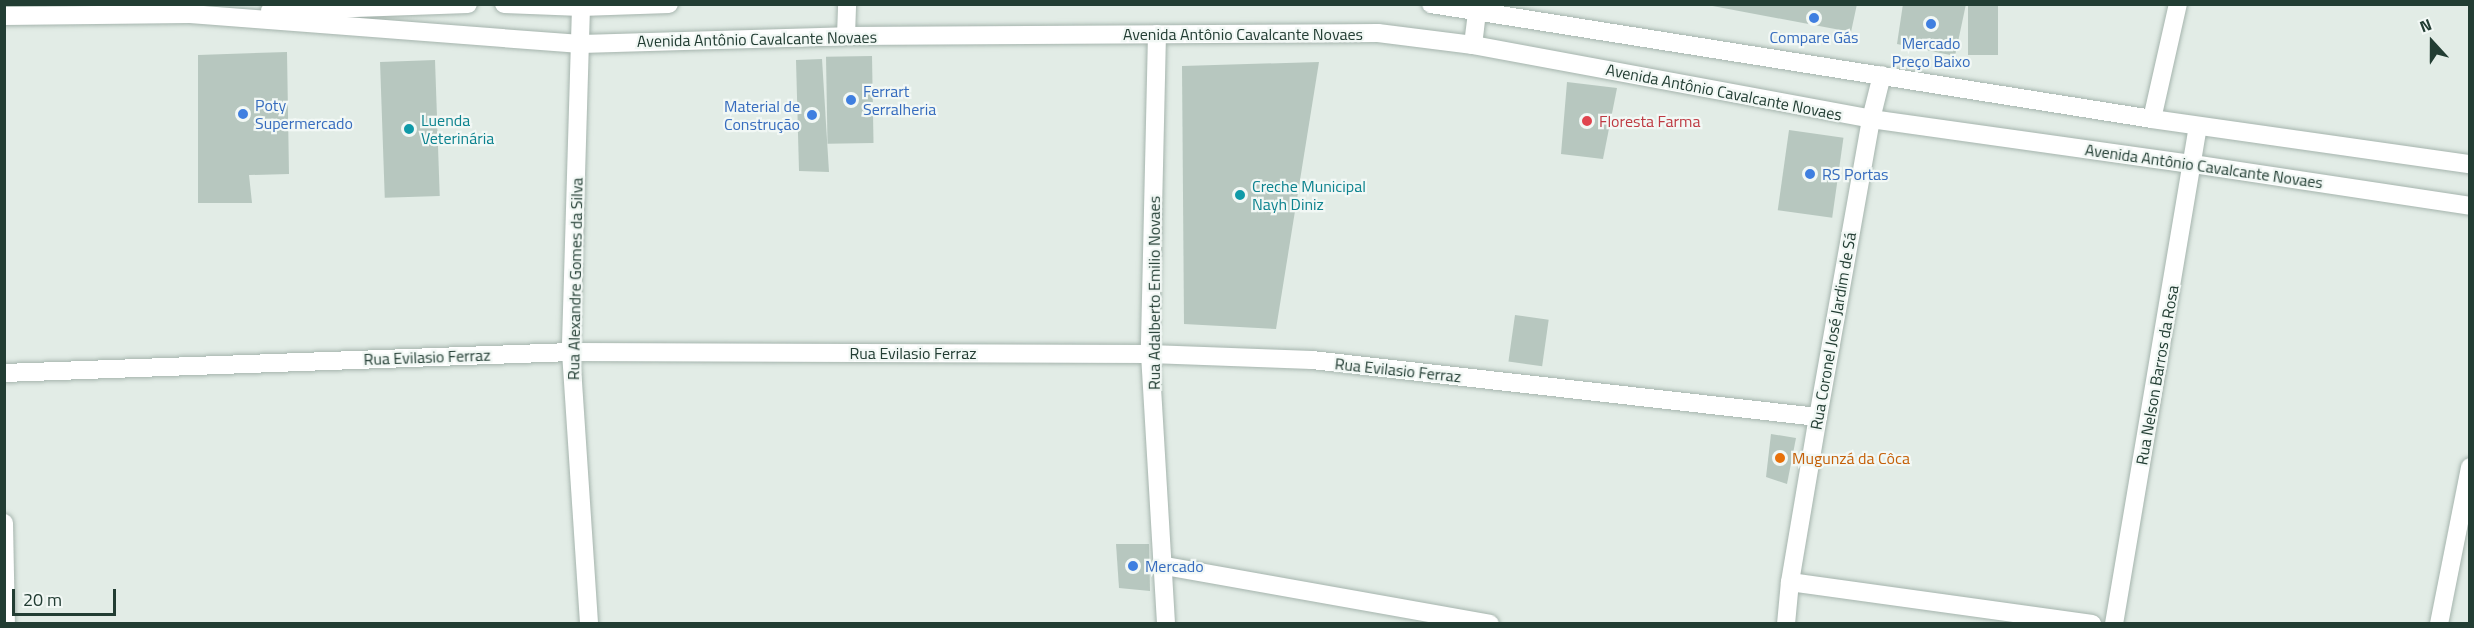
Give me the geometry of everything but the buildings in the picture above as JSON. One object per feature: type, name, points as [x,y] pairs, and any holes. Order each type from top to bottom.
[{"type":"street","points":[[190,9],[468,4]]},
{"type":"street","points":[[504,4],[581,7],[669,4]]},
{"type":"street","points":[[846,36],[847,4]]},
{"type":"street","points":[[1431,4],[1479,8],[2152,119],[2469,164]]},
{"type":"street","points":[[2152,119],[2178,4]]},
{"type":"street","name":"Rua Alexandre Gomes da Silva","points":[[581,7],[571,351],[589,624]]},
{"type":"street","points":[[1473,45],[1479,8]]},
{"type":"street","name":"Avenida Antônio Cavalcante Novaes","points":[[4,16],[190,9],[581,44],[846,36],[1378,33],[1473,45],[1871,119],[2193,164],[2469,206]]},
{"type":"street","name":"Rua Adalberto Emilio Novaes","points":[[1157,34],[1150,354],[1165,566],[1166,624]]},
{"type":"street","name":"Rua Coronel José Jardim de Sá","points":[[1786,624],[1790,582],[1818,417],[1871,119],[1882,75]]},
{"type":"street","name":"Rua Nelson Barros da Rosa","points":[[2114,624],[2198,126]]},
{"type":"street","name":"Rua Evilasio Ferraz","points":[[4,373],[571,351],[1150,354],[1312,360],[1818,417]]},
{"type":"street","points":[[2439,624],[2469,467]]},
{"type":"street","points":[[4,523],[6,624]]},
{"type":"street","points":[[1165,566],[1490,624]]},
{"type":"street","points":[[1790,582],[2092,624]]},
{"type":"place","name":"Compare Gás","points":[[1814,18]]},
{"type":"place","name":"Mercado Preço Baixo","points":[[1931,24]]},
{"type":"place","name":"Ferrart Serralheria","points":[[851,100]]},
{"type":"place","name":"Poty Supermercado","points":[[243,114]]},
{"type":"place","name":"Material de Construção","points":[[812,115]]},
{"type":"place","name":"Floresta Farma","points":[[1587,121]]},
{"type":"place","name":"Luenda Veterinária","points":[[409,129]]},
{"type":"place","name":"RS Portas","points":[[1810,174]]},
{"type":"place","name":"Creche Municipal Nayh Diniz","points":[[1240,195]]},
{"type":"place","name":"Mugunzá da Côca","points":[[1780,458]]},
{"type":"place","name":"Mercado","points":[[1133,566]]}]
